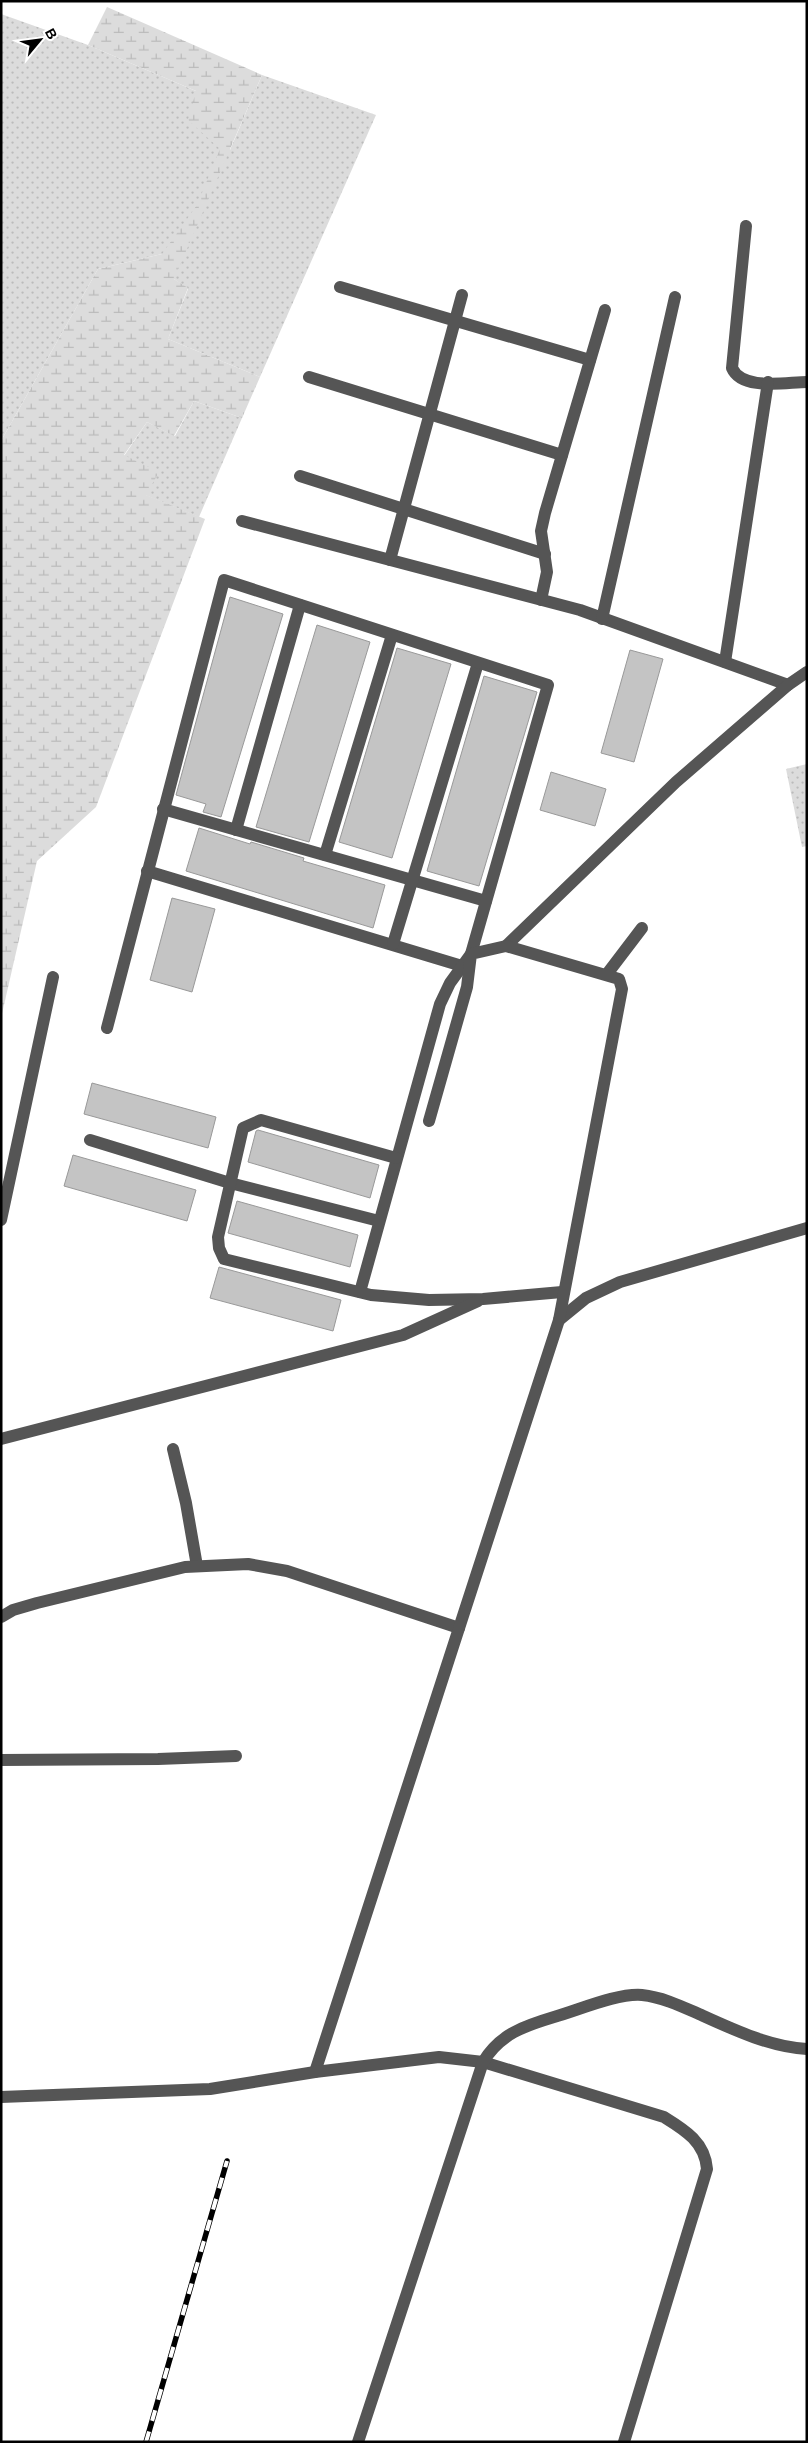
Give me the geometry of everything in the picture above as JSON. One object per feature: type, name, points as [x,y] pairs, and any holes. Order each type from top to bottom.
[{"type":"street","points":[[746,226],[732,368],[735,375],[741,379],[768,382],[807,382]]},
{"type":"street","points":[[340,287],[590,360]]},
{"type":"street","points":[[390,560],[462,295]]},
{"type":"street","points":[[602,619],[675,297]]},
{"type":"street","points":[[541,600],[547,572],[541,531],[605,310]]},
{"type":"street","points":[[309,377],[562,455]]},
{"type":"street","points":[[725,662],[768,382]]},
{"type":"street","points":[[300,476],[404,507],[545,554]]},
{"type":"street","points":[[242,521],[541,600],[602,619],[788,685]]},
{"type":"street","points":[[107,1028],[224,580],[548,685],[471,954],[467,987],[430,1121]]},
{"type":"street","points":[[236,830],[300,605]]},
{"type":"street","points":[[325,856],[392,635]]},
{"type":"street","points":[[393,944],[478,663]]},
{"type":"street","points":[[506,946],[676,782],[788,685],[807,672]]},
{"type":"street","points":[[163,809],[486,901]]},
{"type":"street","points":[[147,871],[462,966]]},
{"type":"street","points":[[608,974],[642,928]]},
{"type":"street","points":[[315,2072],[558,1320],[622,989],[619,979],[608,974],[506,946],[471,954],[440,1004],[360,1292]]},
{"type":"street","points":[[1,1220],[53,977]]},
{"type":"street","points":[[396,1158],[261,1120],[243,1128],[218,1237],[219,1248],[224,1259],[360,1292],[429,1300],[483,1299],[562,1292]]},
{"type":"street","points":[[90,1140],[230,1184],[379,1221]]},
{"type":"street","points":[[558,1320],[586,1298],[620,1282],[807,1228]]},
{"type":"street","points":[[1,1439],[403,1335],[483,1299]]},
{"type":"street","points":[[173,1449],[186,1502],[197,1566]]},
{"type":"street","points":[[1,1617],[13,1610],[36,1603],[185,1567],[248,1564],[287,1571],[459,1628]]},
{"type":"street","points":[[1,1760],[139,1760],[236,1756]]},
{"type":"street","points":[[358,2442],[483,2062],[491,2049],[514,2031],[621,1997],[641,1995],[668,2000],[722,2024],[789,2048],[807,2049]]},
{"type":"street","points":[[1,2097],[210,2089],[315,2072],[439,2057],[483,2062],[664,2117],[689,2132],[700,2145],[707,2169],[624,2442]]},
{"type":"green space","points":[[107,7],[262,75],[174,279],[188,288],[168,339],[260,377],[242,418],[194,401],[174,436],[147,422],[124,455],[159,472],[146,495],[205,519],[96,807],[37,861],[1,1018],[1,441],[98,269],[162,254],[197,205],[220,149],[188,120],[196,91],[88,45]]},
{"type":"green space","points":[[1,14],[88,45],[196,91],[230,150],[262,75],[376,115],[260,377],[168,339],[188,289],[174,279],[162,254],[98,269],[1,441]]},
{"type":"green space","points":[[194,401],[242,418],[199,517],[145,495],[124,456],[147,422],[175,436]]},
{"type":"green space","points":[[807,764],[807,846],[802,847],[786,769]]},
{"type":"building","points":[[230,597],[283,614],[221,817],[203,812],[206,804],[176,795]]},
{"type":"building","points":[[317,625],[370,642],[309,842],[256,827]]},
{"type":"building","points":[[397,648],[451,664],[392,858],[339,842]]},
{"type":"building","points":[[630,650],[663,659],[634,762],[601,753]]},
{"type":"building","points":[[484,676],[537,692],[479,886],[427,871]]},
{"type":"building","points":[[551,772],[606,789],[595,826],[540,810]]},
{"type":"building","points":[[199,828],[304,858],[303,861],[385,885],[373,928],[186,871]]},
{"type":"building","points":[[172,898],[215,909],[192,992],[150,980]]},
{"type":"building","points":[[92,1083],[216,1117],[208,1148],[84,1114]]},
{"type":"building","points":[[256,1131],[379,1165],[370,1198],[248,1162]]},
{"type":"building","points":[[73,1155],[196,1190],[187,1221],[64,1186]]},
{"type":"building","points":[[237,1201],[358,1235],[350,1267],[228,1233]]},
{"type":"building","points":[[219,1267],[341,1300],[333,1331],[210,1298]]},
{"type":"railway","points":[[146,2442],[227,2161]]}]
